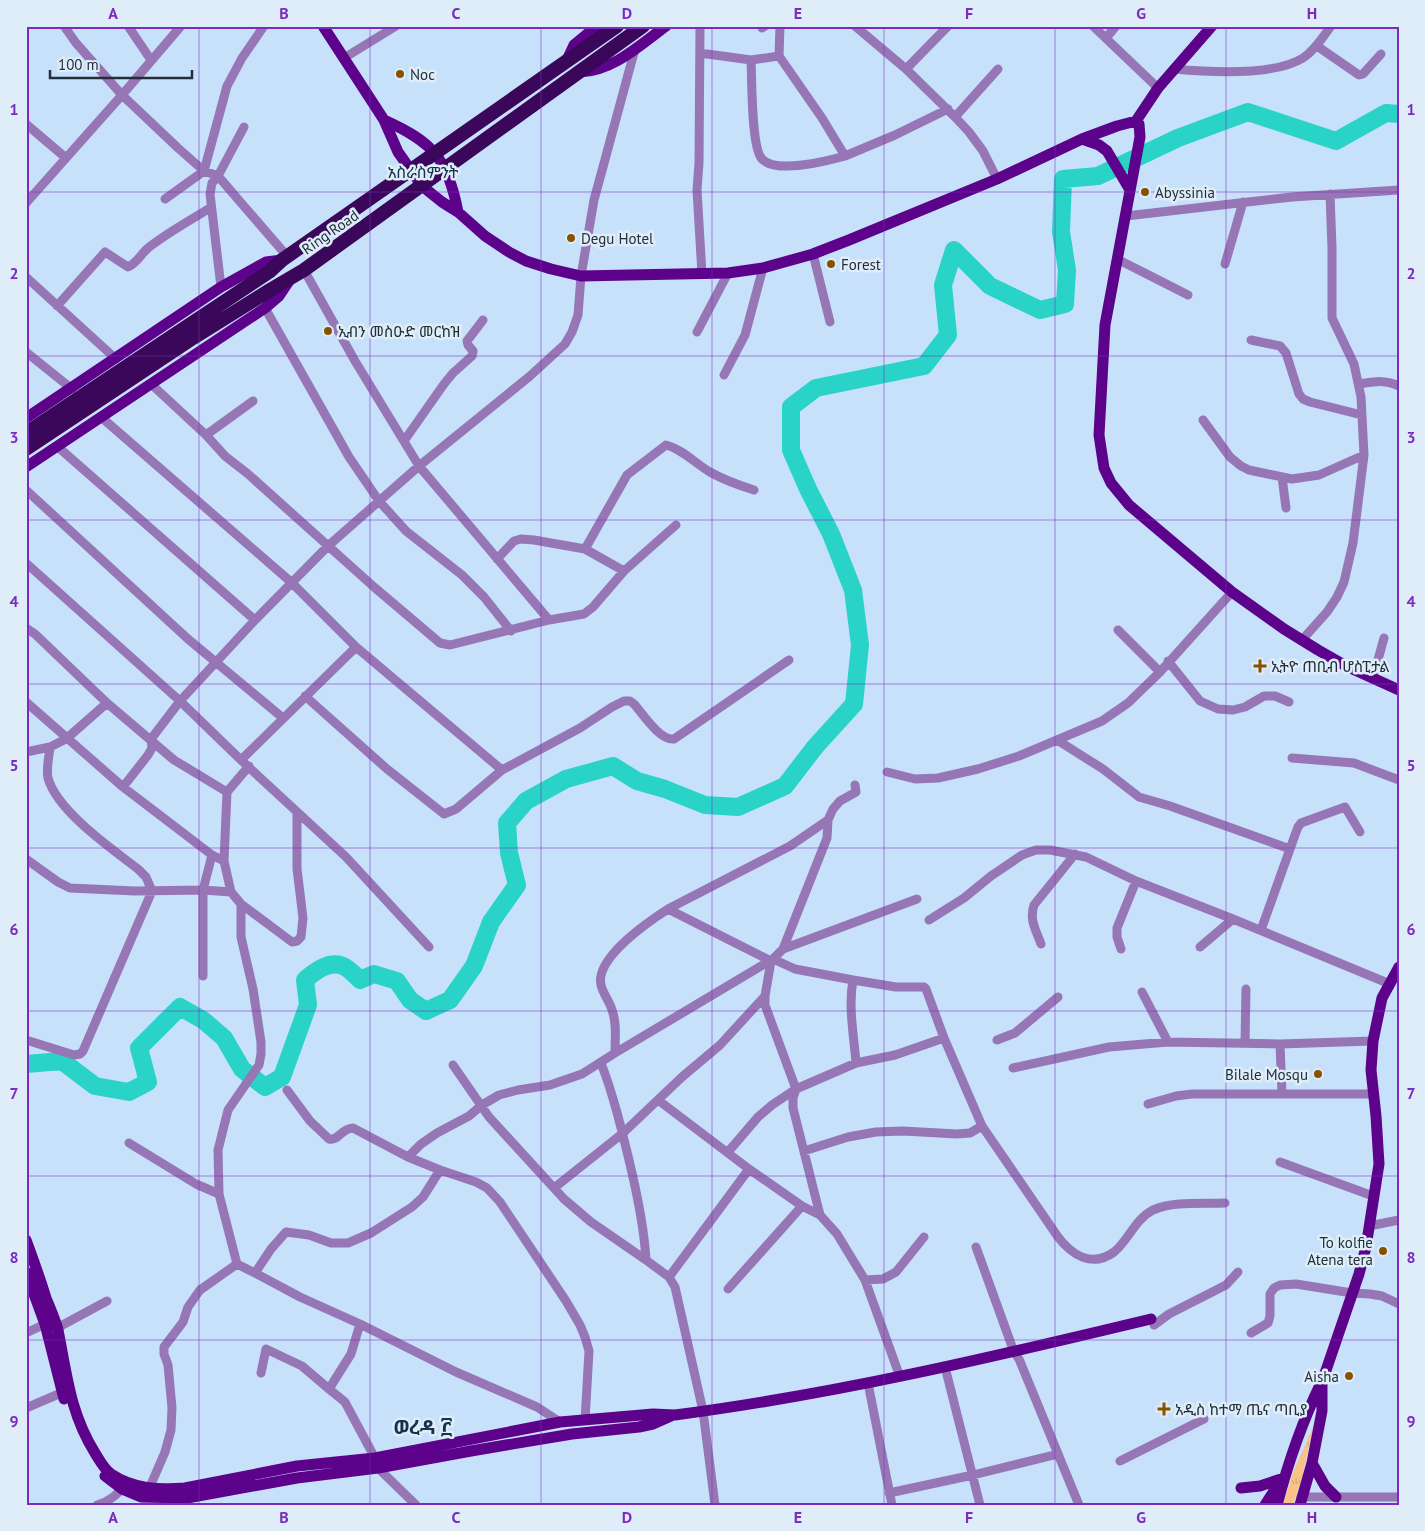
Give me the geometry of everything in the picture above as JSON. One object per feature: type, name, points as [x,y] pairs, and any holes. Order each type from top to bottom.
[{"type":"highway","name":"Ring Road","points":[[26,434],[269,272],[284,258],[617,26]]},
{"type":"highway","name":"Ring Road","points":[[26,449],[193,338],[304,270],[643,26]]},
{"type":"main road","points":[[323,26],[384,120],[398,152],[422,186],[458,212],[485,236],[526,261],[581,276],[728,273],[763,268],[813,254],[996,179],[1082,139],[1136,121],[1158,88],[1212,26]]},
{"type":"main road","points":[[566,63],[574,45],[597,26]]},
{"type":"main road","points":[[580,72],[602,68],[635,49],[666,26]]},
{"type":"main road","points":[[384,120],[414,136],[436,153],[446,168],[458,212]]},
{"type":"main road","points":[[1136,121],[1139,124],[1140,136],[1105,325],[1099,435],[1104,468],[1112,484],[1129,505],[1232,592],[1302,640],[1346,666],[1399,690]]},
{"type":"main road","points":[[1082,139],[1099,145],[1108,151],[1130,190]]},
{"type":"main road","points":[[26,418],[72,389],[220,287],[266,262],[284,258]]},
{"type":"main road","points":[[26,467],[265,308],[279,296],[291,278]]},
{"type":"main road","points":[[1277,1505],[1307,1411],[1322,1382],[1366,1247],[1378,1164],[1371,1070],[1373,1041],[1382,998],[1399,967]]},
{"type":"main road","points":[[26,1240],[57,1328],[65,1391]]},
{"type":"main road","points":[[26,1272],[45,1324],[65,1391],[90,1445],[103,1467],[141,1497],[187,1498],[377,1463],[560,1422],[652,1414],[703,1413]]},
{"type":"main road","points":[[124,1485],[166,1490],[184,1488],[296,1466],[377,1463],[653,1424],[703,1413],[868,1386],[1016,1356],[1152,1322]]},
{"type":"main road","points":[[868,1386],[900,1377],[946,1370]]},
{"type":"main road","points":[[1300,1501],[1312,1463],[1322,1411],[1322,1382]]},
{"type":"main road","points":[[653,1424],[675,1415]]},
{"type":"main road","points":[[1312,1463],[1325,1486],[1336,1497]]},
{"type":"main road","points":[[1241,1488],[1260,1486],[1284,1480]]},
{"type":"main road","points":[[1265,1505],[1274,1490],[1284,1480]]},
{"type":"street","points":[[64,26],[76,43],[122,95],[204,171],[218,176],[284,258]]},
{"type":"street","points":[[128,26],[151,60]]},
{"type":"street","points":[[26,203],[181,26]]},
{"type":"street","points":[[165,199],[204,171],[227,86],[242,58],[264,26]]},
{"type":"street","points":[[344,58],[396,26]]},
{"type":"street","points":[[700,26],[699,163],[697,190],[702,274]]},
{"type":"street","points":[[780,26],[779,56],[822,118],[845,156]]},
{"type":"street","points":[[855,26],[906,68],[948,109],[983,151],[996,179]]},
{"type":"street","points":[[906,68],[948,26]]},
{"type":"street","points":[[1093,26],[1158,88]]},
{"type":"street","points":[[1106,38],[1116,26]]},
{"type":"street","points":[[1174,69],[1210,72],[1263,69],[1291,64],[1303,58],[1317,46],[1330,26]]},
{"type":"street","points":[[1317,46],[1359,75],[1364,74],[1381,54]]},
{"type":"street","points":[[123,787],[148,755],[152,748],[151,739],[180,701],[291,582],[328,546],[419,466],[530,376],[565,344],[572,332],[578,314],[581,276],[594,200],[635,49]]},
{"type":"street","points":[[700,53],[751,60],[779,56]]},
{"type":"street","points":[[751,60],[755,145],[761,159],[769,163],[782,165],[812,164],[845,156],[895,135],[948,109]]},
{"type":"street","points":[[955,117],[998,69]]},
{"type":"street","points":[[26,124],[66,158]]},
{"type":"street","points":[[220,287],[210,194],[212,183],[218,176],[244,127]]},
{"type":"street","points":[[1126,216],[1243,202],[1399,190]]},
{"type":"street","points":[[1302,640],[1327,612],[1344,582],[1353,543],[1364,455],[1359,384],[1354,364],[1332,318],[1330,194]]},
{"type":"street","points":[[1225,264],[1243,202]]},
{"type":"street","points":[[57,306],[105,252],[128,267],[133,265],[147,249],[210,208]]},
{"type":"street","points":[[813,254],[830,322]]},
{"type":"street","points":[[1117,258],[1188,295]]},
{"type":"street","points":[[724,375],[745,334],[763,268]]},
{"type":"street","points":[[304,270],[355,361],[419,466],[550,620]]},
{"type":"street","points":[[697,332],[728,273]]},
{"type":"street","points":[[26,277],[116,359]]},
{"type":"street","points":[[265,308],[349,457],[379,501],[406,531],[462,575],[484,597],[511,631]]},
{"type":"street","points":[[404,441],[448,378],[472,356],[473,351],[468,345],[467,340],[483,320]]},
{"type":"street","points":[[1251,340],[1283,348],[1299,394],[1303,399],[1362,415]]},
{"type":"street","points":[[26,352],[72,389]]},
{"type":"street","points":[[1359,384],[1382,381],[1399,386]]},
{"type":"street","points":[[151,384],[206,435],[225,456],[440,643],[450,644],[511,631],[550,620],[584,614],[593,607],[624,572],[676,525]]},
{"type":"street","points":[[206,435],[253,401]]},
{"type":"street","points":[[101,417],[291,582],[356,647],[502,770]]},
{"type":"street","points":[[1203,420],[1230,457],[1249,470],[1292,479],[1318,475],[1364,455]]},
{"type":"street","points":[[584,549],[627,475],[666,444],[672,446],[711,473],[727,481],[754,490]]},
{"type":"street","points":[[58,447],[254,620]]},
{"type":"street","points":[[1282,477],[1286,508]]},
{"type":"street","points":[[26,490],[215,662],[283,718]]},
{"type":"street","points":[[497,559],[514,542],[521,539],[534,540],[584,549],[624,572]]},
{"type":"street","points":[[26,563],[180,701],[346,856],[430,947]]},
{"type":"street","points":[[887,772],[916,779],[938,778],[978,769],[1019,756],[1102,721],[1128,703],[1160,672],[1232,592]]},
{"type":"street","points":[[26,628],[107,703],[174,760],[228,792]]},
{"type":"street","points":[[1118,630],[1160,672]]},
{"type":"street","points":[[1373,678],[1384,638]]},
{"type":"street","points":[[241,760],[356,647]]},
{"type":"street","points":[[305,696],[387,769],[444,814],[456,809],[502,770],[580,728],[624,701],[630,701],[634,704],[661,736],[668,740],[674,739],[789,660]]},
{"type":"street","points":[[1168,661],[1200,701],[1218,709],[1233,710],[1245,707],[1264,696],[1275,696],[1288,702]]},
{"type":"street","points":[[26,702],[123,787],[212,855],[224,861]]},
{"type":"street","points":[[26,752],[50,747],[66,739],[107,703]]},
{"type":"street","points":[[1057,740],[1103,769],[1139,797],[1170,806],[1290,849]]},
{"type":"street","points":[[26,1040],[74,1054],[80,1054],[86,1045],[152,890],[146,877],[138,869],[78,820],[62,803],[50,785],[48,776],[50,747]]},
{"type":"street","points":[[1292,758],[1354,763],[1399,780]]},
{"type":"street","points":[[248,766],[228,792],[224,861],[231,892],[241,904],[292,942],[297,941],[301,937],[303,918],[297,869],[297,812]]},
{"type":"street","points":[[408,1157],[421,1144],[437,1133],[469,1116],[482,1105],[500,1095],[566,1081],[601,1063],[772,960],[783,949],[828,838],[828,820],[833,809],[840,801],[856,792],[855,785]]},
{"type":"street","points":[[1261,930],[1301,823],[1346,807],[1360,832]]},
{"type":"street","points":[[615,1053],[616,1023],[601,983],[609,958],[638,931],[668,909],[790,846],[828,820]]},
{"type":"street","points":[[929,920],[964,898],[991,876],[1022,855],[1036,850],[1050,850],[1086,857],[1136,881],[1233,918],[1390,984]]},
{"type":"street","points":[[1040,944],[1032,923],[1031,913],[1034,905],[1075,854]]},
{"type":"street","points":[[203,976],[203,890],[212,855]]},
{"type":"street","points":[[26,859],[58,882],[70,888],[231,892]]},
{"type":"street","points":[[1122,949],[1117,937],[1117,928],[1136,881]]},
{"type":"street","points":[[783,949],[917,899]]},
{"type":"street","points":[[241,904],[241,937],[253,989],[261,1042],[259,1065],[228,1110],[218,1150],[219,1194],[237,1264],[300,1297],[360,1324],[456,1372],[537,1407],[560,1422]]},
{"type":"street","points":[[668,909],[772,960],[795,969],[896,987],[924,987],[928,991],[944,1038],[982,1126],[1058,1237],[1067,1248],[1083,1258],[1097,1258],[1114,1252],[1135,1226],[1151,1211],[1164,1206],[1225,1203]]},
{"type":"street","points":[[1200,947],[1233,918]]},
{"type":"street","points":[[772,960],[764,996],[765,1005],[796,1089],[793,1098],[793,1108],[820,1215]]},
{"type":"street","points":[[853,980],[851,991],[856,1063]]},
{"type":"street","points":[[1245,1043],[1246,989]]},
{"type":"street","points":[[1142,992],[1168,1042]]},
{"type":"street","points":[[554,1188],[622,1133],[720,1044],[764,996]]},
{"type":"street","points":[[997,1040],[1015,1033],[1058,996]]},
{"type":"street","points":[[728,1152],[772,1105],[796,1089],[856,1063],[895,1055],[944,1038]]},
{"type":"street","points":[[1013,1068],[1109,1047],[1168,1042],[1280,1044],[1373,1041]]},
{"type":"street","points":[[1280,1044],[1282,1094]]},
{"type":"street","points":[[601,1063],[640,1203],[645,1235],[646,1260]]},
{"type":"street","points":[[453,1065],[489,1117],[554,1188],[591,1222],[669,1277],[675,1287],[703,1413],[715,1505]]},
{"type":"street","points":[[288,1090],[310,1121],[329,1139],[333,1140],[342,1131],[353,1128],[408,1157],[476,1182],[486,1188],[500,1202],[580,1325],[589,1351],[585,1420]]},
{"type":"street","points":[[1148,1104],[1169,1097],[1192,1094],[1373,1094]]},
{"type":"street","points":[[658,1100],[802,1206],[820,1215],[837,1234],[865,1280],[900,1377]]},
{"type":"street","points":[[804,1151],[848,1137],[869,1134],[903,1131],[957,1134],[970,1132],[982,1126]]},
{"type":"street","points":[[129,1143],[196,1184],[219,1194]]},
{"type":"street","points":[[1280,1162],[1373,1196]]},
{"type":"street","points":[[669,1277],[728,1195],[750,1169]]},
{"type":"street","points":[[255,1273],[271,1248],[286,1232],[309,1235],[331,1243],[348,1243],[371,1232],[412,1207],[423,1197],[440,1170]]},
{"type":"street","points":[[728,1289],[802,1206]]},
{"type":"street","points":[[1369,1226],[1399,1220]]},
{"type":"street","points":[[865,1280],[883,1279],[896,1272],[924,1237]]},
{"type":"street","points":[[976,1247],[1016,1356],[1079,1505]]},
{"type":"street","points":[[149,1489],[165,1452],[171,1430],[170,1382],[164,1347],[183,1322],[188,1307],[200,1290],[237,1264]]},
{"type":"street","points":[[1152,1322],[1226,1285],[1238,1272]]},
{"type":"street","points":[[1251,1333],[1268,1323],[1271,1312],[1270,1294],[1274,1288],[1280,1285],[1296,1284],[1382,1296],[1399,1304]]},
{"type":"street","points":[[57,1328],[107,1301]]},
{"type":"street","points":[[26,1333],[45,1324]]},
{"type":"street","points":[[329,1389],[351,1354],[360,1324]]},
{"type":"street","points":[[261,1373],[266,1349],[302,1366],[345,1402],[377,1463],[416,1505]]},
{"type":"street","points":[[946,1370],[974,1475],[980,1505]]},
{"type":"street","points":[[868,1386],[892,1505]]},
{"type":"street","points":[[26,1408],[65,1391]]},
{"type":"street","points":[[1120,1461],[1204,1418]]},
{"type":"street","points":[[889,1493],[974,1475],[1058,1454]]},
{"type":"street","points":[[97,1505],[112,1498],[124,1485]]},
{"type":"street","points":[[1300,1501],[1336,1497],[1399,1497]]},
{"type":"green space","points":[[1314,1425],[1302,1477],[1293,1505],[1283,1505],[1292,1475]]},
{"type":"waterway","points":[[26,1064],[62,1061],[95,1086],[129,1092],[148,1082],[139,1048],[180,1007],[203,1020],[224,1038],[242,1069],[265,1087],[282,1077],[308,1005],[305,980],[324,967],[334,964],[340,965],[347,968],[360,980],[374,974],[397,981],[410,1000],[426,1011],[450,1000],[474,966],[491,922],[517,885],[509,853],[507,823],[526,801],[566,779],[613,766],[637,781],[665,789],[705,805],[738,807],[785,786],[815,747],[854,704],[860,645],[853,590],[831,534],[791,450],[791,407],[816,388],[924,366],[948,335],[943,285],[954,250],[990,286],[1040,310],[1065,304],[1067,270],[1061,232],[1063,179],[1098,176],[1178,138],[1248,112],[1336,141],[1386,113],[1399,114]]},
{"type":"place","name":"Noc","points":[[400,74]]},
{"type":"place","name":"Abyssinia","points":[[1145,192]]},
{"type":"place","name":"Degu Hotel","points":[[571,238]]},
{"type":"place","name":"Forest","points":[[831,264]]},
{"type":"place","name":"ኢብን መስዑድ መርከዝ","points":[[328,331]]},
{"type":"place","name":"ኢትዮ ጠቢብ ሆስፒታል","points":[[1260,666]]},
{"type":"place","name":"Bilale Mosqu","points":[[1318,1074]]},
{"type":"place","name":"To kolfie Atena tera","points":[[1383,1251]]},
{"type":"place","name":"Aisha","points":[[1349,1376]]},
{"type":"place","name":"አዲስ ከተማ ጤና ጣቢያ","points":[[1164,1409]]},
{"type":"district","name":"አስራስምንት","points":[[423,172]]},
{"type":"district","name":"ወረዳ ፫","points":[[423,1427]]}]
